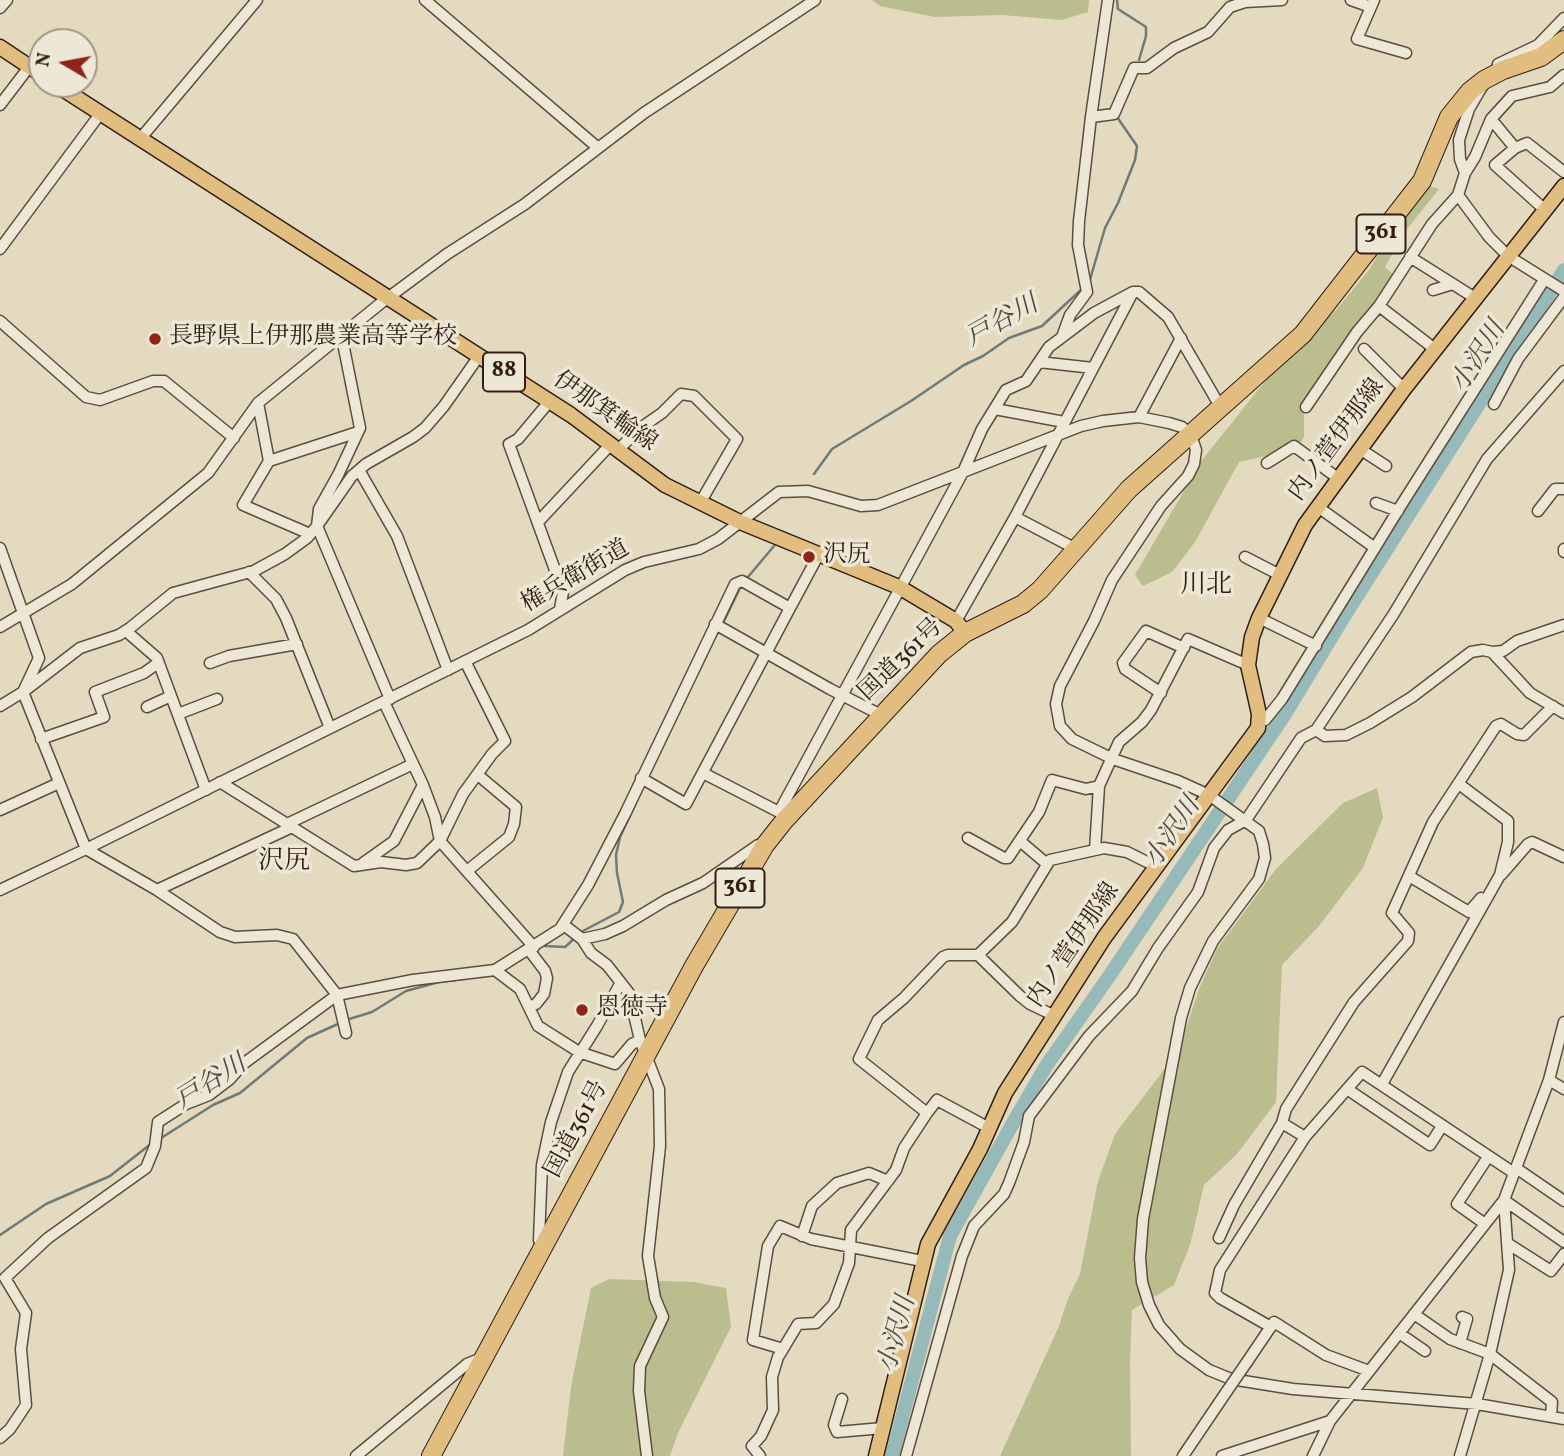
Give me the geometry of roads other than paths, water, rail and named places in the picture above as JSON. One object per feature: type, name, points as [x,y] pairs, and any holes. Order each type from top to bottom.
[{"type":"highway","name":"国道361号","points":[[430,1456],[542,1247],[643,1048],[782,816],[939,654],[961,627],[1023,604],[1040,590],[1129,489],[1303,334],[1422,181],[1449,117],[1458,104],[1484,79],[1541,57],[1564,40]]},
{"type":"main road","points":[[0,47],[28,66]]},
{"type":"main road","name":"伊那箕輪線","points":[[76,98],[550,401],[665,485],[740,522],[899,587],[961,627]]},
{"type":"main road","name":"内ノ萱伊那線","points":[[876,1456],[906,1341],[922,1261],[936,1227],[980,1149],[1005,1093],[1104,938],[1211,796],[1260,721],[1248,665],[1252,637],[1305,525],[1404,389],[1564,187]]},
{"type":"street","points":[[0,8],[7,0]]},
{"type":"street","points":[[140,139],[257,0]]},
{"type":"street","points":[[425,0],[597,148]]},
{"type":"street","points":[[0,627],[72,584],[208,473],[258,403],[342,338],[389,297],[447,254],[525,204],[644,113],[815,0]]},
{"type":"street","points":[[1062,337],[1070,315],[1082,300],[1086,286],[1078,245],[1091,117],[1108,0]]},
{"type":"street","points":[[1091,117],[1114,114],[1134,68],[1147,68],[1174,48],[1208,32],[1230,7],[1245,2],[1282,0]]},
{"type":"street","points":[[1351,0],[1372,4],[1357,39],[1406,53]]},
{"type":"street","points":[[1465,173],[1460,159],[1459,140],[1469,109],[1482,89],[1483,72],[1538,45],[1564,18]]},
{"type":"street","points":[[0,105],[28,68]]},
{"type":"street","points":[[1306,407],[1357,332],[1379,306],[1432,224],[1458,195],[1465,173],[1491,119],[1513,96],[1550,88],[1564,75]]},
{"type":"street","points":[[0,249],[100,114]]},
{"type":"street","points":[[1491,119],[1515,148]]},
{"type":"street","points":[[1545,210],[1495,165],[1515,148],[1527,143],[1564,172]]},
{"type":"street","points":[[1458,195],[1489,237],[1508,256],[1564,291]]},
{"type":"street","points":[[1410,257],[1475,298]]},
{"type":"street","points":[[1260,721],[1265,720],[1282,699],[1545,280]]},
{"type":"street","points":[[1433,290],[1453,284]]},
{"type":"street","points":[[703,773],[782,816],[899,587],[963,472],[982,429],[1006,390],[1026,381],[1049,347],[1094,313],[1133,292],[1139,292],[1168,317],[1221,408]]},
{"type":"street","points":[[961,627],[1056,437],[1133,292]]},
{"type":"street","points":[[1494,404],[1518,359],[1564,297]]},
{"type":"street","points":[[1379,306],[1436,349]]},
{"type":"street","points":[[0,321],[86,397],[100,400],[153,381],[164,381],[234,438]]},
{"type":"street","points":[[342,338],[360,428],[318,509],[314,530],[423,785],[435,817],[440,842],[531,948],[545,971],[547,978],[544,994],[536,1004],[529,1007]]},
{"type":"street","points":[[1139,417],[1181,338]]},
{"type":"street","points":[[1364,349],[1404,389]]},
{"type":"street","points":[[0,706],[23,692],[80,648],[126,631],[173,593],[249,572],[285,554],[314,530],[332,502],[359,470],[425,428],[479,356]]},
{"type":"street","points":[[1039,362],[1093,368]]},
{"type":"street","points":[[905,1456],[962,1256],[974,1226],[1004,1194],[1024,1142],[1029,1116],[1089,1036],[1132,991],[1158,948],[1194,899],[1214,848],[1242,817],[1301,738],[1316,730],[1393,615],[1487,459],[1562,378]]},
{"type":"street","points":[[538,522],[615,447],[662,413],[681,394],[694,396],[737,439],[700,503]]},
{"type":"street","points":[[550,401],[518,439],[509,444],[564,593],[560,609]]},
{"type":"street","points":[[258,403],[269,461],[243,505],[314,530]]},
{"type":"street","points":[[995,408],[1064,422]]},
{"type":"street","name":"権兵衛街道","points":[[0,890],[528,630],[625,570],[644,562],[699,549],[718,539],[779,492],[808,491],[860,506],[878,505],[1103,421],[1139,417],[1182,427],[1191,435]]},
{"type":"street","points":[[269,461],[358,432]]},
{"type":"street","points":[[1191,435],[1196,450],[1194,464],[1188,476],[1161,506],[1112,580],[1060,686],[1056,715],[1063,731],[1083,745],[1113,759],[1178,781],[1211,796],[1242,817],[1259,831],[1265,858],[1259,879],[1213,941],[1203,960],[1190,988],[1181,1018],[1143,1219],[1140,1258],[1149,1306],[1159,1325],[1180,1349],[1209,1370],[1246,1383],[1477,1404],[1564,1419]]},
{"type":"street","points":[[1267,463],[1294,446],[1339,479]]},
{"type":"street","points":[[1360,449],[1386,466]]},
{"type":"street","points":[[359,470],[397,536],[448,670]]},
{"type":"street","points":[[1538,511],[1555,489],[1564,489]]},
{"type":"street","points":[[1377,503],[1398,511]]},
{"type":"street","points":[[1318,507],[1375,548]]},
{"type":"street","points":[[1015,517],[1076,549]]},
{"type":"street","points":[[0,550],[39,658],[23,692],[86,849],[227,935],[277,935],[293,939],[337,995],[345,1024]]},
{"type":"street","points":[[644,779],[686,804],[818,554]]},
{"type":"street","points":[[1245,557],[1280,575]]},
{"type":"street","points":[[249,572],[276,599],[330,728]]},
{"type":"street","points":[[575,934],[588,886],[644,779],[718,626],[735,584],[742,581],[790,608]]},
{"type":"street","points":[[1259,618],[1316,646]]},
{"type":"street","points":[[1316,730],[1325,736],[1346,735],[1412,697],[1471,652],[1503,650],[1517,641],[1564,625]]},
{"type":"street","points":[[718,626],[881,715]]},
{"type":"street","points":[[126,631],[156,658],[206,790]]},
{"type":"street","points":[[1161,693],[1125,669],[1123,663],[1146,631],[1184,648]]},
{"type":"street","points":[[1095,850],[1099,786],[1119,742],[1142,722],[1161,693],[1188,639],[1248,665]]},
{"type":"street","points":[[210,663],[229,656],[297,644]]},
{"type":"street","points":[[1492,652],[1530,693],[1564,713]]},
{"type":"street","points":[[220,782],[354,866],[380,862],[406,865],[417,863],[440,842],[463,794],[492,754],[505,741],[465,662]]},
{"type":"street","points":[[41,739],[104,717],[95,692],[144,673],[158,663]]},
{"type":"street","points":[[147,707],[171,696]]},
{"type":"street","points":[[178,714],[217,699]]},
{"type":"street","points":[[1219,1238],[1234,1205],[1282,1123],[1286,1109],[1354,1003],[1408,941],[1409,933],[1392,913],[1433,822],[1496,726],[1501,724],[1517,734],[1524,735],[1553,706]]},
{"type":"street","points":[[157,890],[414,764]]},
{"type":"street","points":[[467,871],[509,837],[516,807],[478,775]]},
{"type":"street","points":[[968,838],[1004,858],[1011,856],[1039,812],[1052,780],[1086,789],[1099,786]]},
{"type":"street","points":[[0,810],[59,783]]},
{"type":"street","points":[[1459,784],[1508,821],[1508,842],[1500,875]]},
{"type":"street","points":[[360,865],[394,841],[423,785]]},
{"type":"street","points":[[1020,841],[1047,864]]},
{"type":"street","points":[[1382,1084],[1500,875],[1532,842],[1564,857]]},
{"type":"street","points":[[0,1438],[10,1429],[26,1405],[20,1349],[26,1313],[4,1288],[5,1278],[48,1237],[146,1168],[156,1142],[158,1122],[186,1104],[209,1095],[230,1079],[243,1064],[337,995],[495,970],[531,948],[575,934],[605,934],[703,883],[758,845],[765,845]]},
{"type":"street","points":[[927,1113],[859,1059],[878,1020],[904,998],[943,957],[978,954],[1012,922],[1047,864],[1054,858],[1104,848],[1127,852],[1157,867]]},
{"type":"street","points":[[1409,876],[1469,912],[1483,897],[1488,896]]},
{"type":"street","points":[[575,934],[591,953],[607,965],[629,993],[643,1048],[660,1089],[660,1146],[648,1256],[655,1298],[663,1317],[640,1366],[639,1391],[647,1456]]},
{"type":"street","points":[[978,954],[1020,996],[1055,1016]]},
{"type":"street","points":[[495,970],[516,984],[538,1026],[579,1052],[615,1064],[632,1044],[643,1048]]},
{"type":"street","points":[[542,1247],[539,1240],[542,1165],[551,1122],[560,1093],[579,1052],[620,984]]},
{"type":"street","points":[[1313,1456],[1330,1421],[1504,1200],[1549,1080],[1564,1025]]},
{"type":"street","points":[[1271,1326],[1220,1298],[1216,1293],[1220,1270],[1305,1137],[1362,1072],[1488,1157],[1564,1201]]},
{"type":"street","points":[[1549,1080],[1564,1088]]},
{"type":"street","points":[[1348,1089],[1430,1145],[1442,1126]]},
{"type":"street","points":[[760,1456],[752,1446],[761,1436],[773,1410],[772,1377],[778,1357],[797,1324],[816,1322],[834,1304],[847,1271],[851,1230],[896,1170],[904,1148],[927,1113],[937,1100],[989,1128]]},
{"type":"street","points":[[1282,1123],[1305,1137]]},
{"type":"street","points":[[1485,1224],[1457,1204],[1488,1157]]},
{"type":"street","points":[[802,1236],[812,1206],[836,1183],[869,1173],[888,1181]]},
{"type":"street","points":[[1504,1200],[1564,1242]]},
{"type":"street","points":[[1460,1456],[1477,1404],[1509,1270],[1504,1200]]},
{"type":"street","points":[[783,1349],[753,1340],[766,1253],[780,1226],[802,1236],[922,1261]]},
{"type":"street","points":[[1507,1243],[1551,1271],[1564,1254]]},
{"type":"street","points":[[1414,1314],[1450,1339],[1490,1354],[1552,1402],[1551,1416]]},
{"type":"street","points":[[1460,1343],[1466,1319],[1462,1317]]},
{"type":"street","points":[[1183,1456],[1274,1322],[1326,1355],[1369,1371]]},
{"type":"street","points":[[1399,1333],[1426,1351]]},
{"type":"street","points":[[356,1456],[467,1364],[482,1358]]},
{"type":"street","points":[[842,1399],[834,1425],[837,1432],[883,1428]]},
{"type":"street","points":[[1222,1456],[1330,1421]]},
{"type":"waterway","name":"戸谷川","points":[[1117,0],[1118,9],[1146,27],[1139,60]]},
{"type":"waterway","name":"戸谷川","points":[[1089,283],[1105,228],[1135,160],[1137,146],[1117,117]]},
{"type":"waterway","name":"小沢川","points":[[892,1456],[950,1236],[1009,1130],[1046,1066],[1287,711],[1564,270]]},
{"type":"waterway","name":"戸谷川","points":[[814,474],[832,449],[1009,338],[1042,326],[1084,287]]},
{"type":"waterway","name":"戸谷川","points":[[748,577],[774,546]]},
{"type":"waterway","name":"戸谷川","points":[[723,623],[740,588]]},
{"type":"waterway","name":"戸谷川","points":[[581,932],[619,912],[623,902],[616,855],[620,837],[635,805]]},
{"type":"waterway","name":"戸谷川","points":[[545,946],[565,947],[576,937]]},
{"type":"waterway","name":"戸谷川","points":[[346,1020],[372,1012],[406,991],[463,979]]},
{"type":"waterway","name":"戸谷川","points":[[158,1140],[213,1105],[240,1093],[307,1038],[340,1023]]},
{"type":"waterway","name":"戸谷川","points":[[0,1235],[46,1204],[110,1176],[152,1143]]},
{"type":"place","name":"長野県上伊那農業高等学校","points":[[155,339]]},
{"type":"place","name":"沢尻","points":[[809,557]]},
{"type":"place","name":"恩徳寺","points":[[582,1010]]},
{"type":"district","name":"川北","points":[[1206,587]]},
{"type":"district","name":"沢尻","points":[[284,863]]}]
